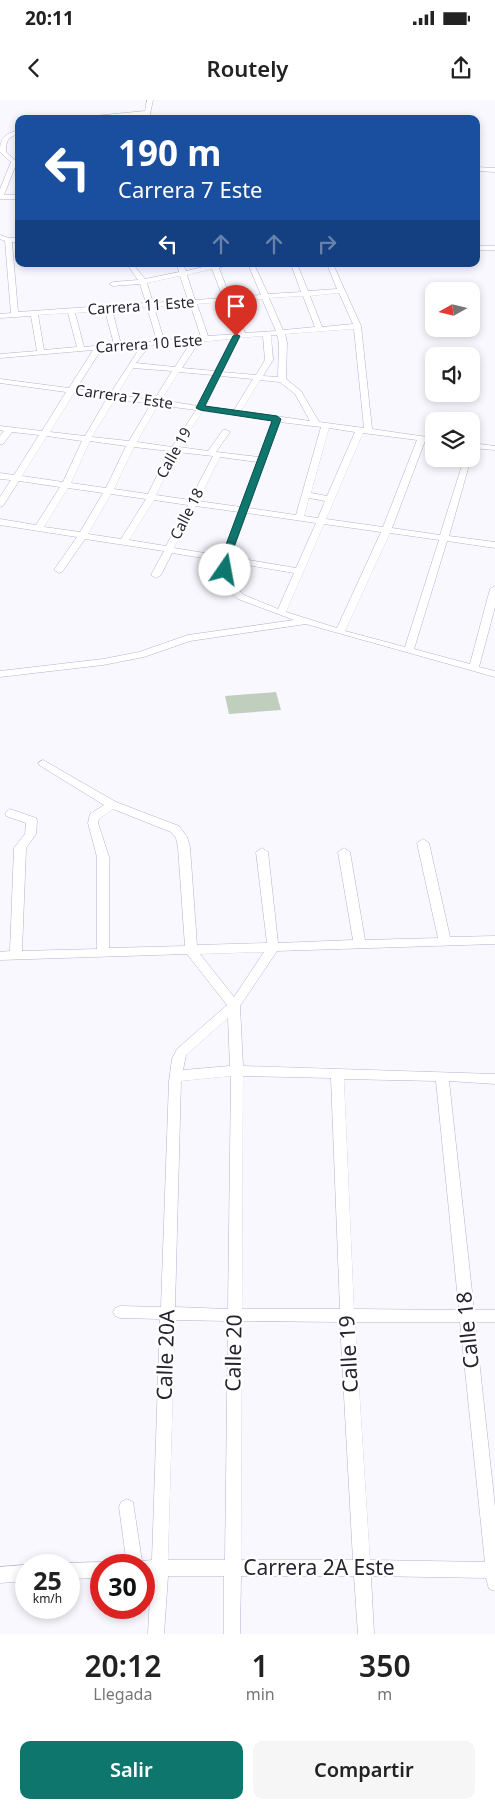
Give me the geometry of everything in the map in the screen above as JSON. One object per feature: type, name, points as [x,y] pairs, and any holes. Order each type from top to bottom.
[{"type":"street","points":[[146,115],[150,100]]},
{"type":"street","points":[[15,133],[8,135],[3,141],[3,152],[15,161]]},
{"type":"street","points":[[0,162],[15,162]]},
{"type":"street","points":[[15,164],[0,197],[15,197]]},
{"type":"street","points":[[480,169],[495,170]]},
{"type":"street","points":[[4,238],[15,315]]},
{"type":"street","points":[[480,248],[495,248]]},
{"type":"street","points":[[132,267],[144,282],[149,306],[161,342]]},
{"type":"street","points":[[59,570],[83,535],[109,490],[132,443],[156,402],[201,340],[193,303],[181,267]]},
{"type":"street","points":[[113,284],[144,282],[208,267]]},
{"type":"street","points":[[216,267],[239,336]]},
{"type":"street","points":[[252,267],[281,334],[283,342],[282,380]]},
{"type":"street","points":[[295,267],[319,330]]},
{"type":"street","points":[[281,613],[331,499],[364,431],[357,326],[331,267]]},
{"type":"street","name":"Carrera 11 Este","points":[[0,316],[342,291]]},
{"type":"street","points":[[108,308],[118,345]]},
{"type":"street","points":[[71,311],[80,349]]},
{"type":"street","points":[[34,314],[41,353]]},
{"type":"street","name":"Carrera 10 Este","points":[[0,356],[118,345],[281,334],[357,326]]},
{"type":"street","points":[[236,413],[260,378],[269,360],[267,335]]},
{"type":"street","name":"Calle 19","points":[[124,542],[151,497],[174,448],[200,408],[239,336]]},
{"type":"street","points":[[38,529],[66,484],[88,437],[131,365],[147,343]]},
{"type":"street","points":[[0,504],[99,347]]},
{"type":"street","points":[[269,360],[282,360]]},
{"type":"street","points":[[131,365],[282,380],[298,393],[316,424]]},
{"type":"street","name":"Carrera 7 Este","points":[[1,382],[425,439]]},
{"type":"street","points":[[277,419],[226,558],[224,581],[240,597],[281,613],[340,632],[495,674]]},
{"type":"street","points":[[299,518],[326,426]]},
{"type":"street","points":[[0,442],[4,429],[88,437],[262,460]]},
{"type":"street","name":"Calle 18","points":[[156,575],[193,503],[226,432]]},
{"type":"street","points":[[340,632],[386,530],[422,439]]},
{"type":"street","points":[[480,447],[495,448]]},
{"type":"street","points":[[409,650],[465,467]]},
{"type":"street","points":[[0,476],[495,545]]},
{"type":"street","points":[[306,495],[331,499]]},
{"type":"street","points":[[0,522],[300,571]]},
{"type":"street","points":[[474,668],[495,588]]},
{"type":"street","points":[[0,674],[103,662],[140,655],[188,638],[309,621]]},
{"type":"street","points":[[43,762],[112,805],[176,829],[184,847],[191,951],[234,1006]]},
{"type":"street","points":[[103,954],[103,857],[93,823],[94,817],[112,805]]},
{"type":"street","points":[[10,813],[32,821],[30,834],[20,848],[16,956]]},
{"type":"street","points":[[423,844],[444,942]]},
{"type":"street","points":[[262,852],[273,948]]},
{"type":"street","points":[[344,852],[360,945]]},
{"type":"street","points":[[0,956],[495,940]]},
{"type":"street","name":"Calle 20A","points":[[153,1554],[167,1314],[175,1081],[178,1057],[181,1052],[234,1006],[273,948]]},
{"type":"street","name":"Calle 20","points":[[232,1634],[231,1569],[237,1071],[234,1006]]},
{"type":"street","points":[[177,1076],[193,1073],[237,1071],[495,1079]]},
{"type":"street","name":"Calle 19","points":[[337,1074],[347,1316],[366,1634]]},
{"type":"street","name":"Calle 18","points":[[442,1076],[494,1574]]},
{"type":"street","points":[[120,1312],[234,1315],[495,1316]]},
{"type":"street","points":[[127,1507],[133,1554]]},
{"type":"street","name":"Carrera 2A Este","points":[[155,1567],[231,1569],[361,1568],[494,1574]]},
{"type":"street","points":[[0,1574],[15,1573]]},
{"type":"street","name":"Calle 20A","points":[[155,1617],[156,1634]]},
{"type":"green space","points":[[276,692],[281,710],[229,714],[225,696]]},
{"type":"route","points":[[225,570],[226,558],[277,419],[200,408],[236,336]]}]
